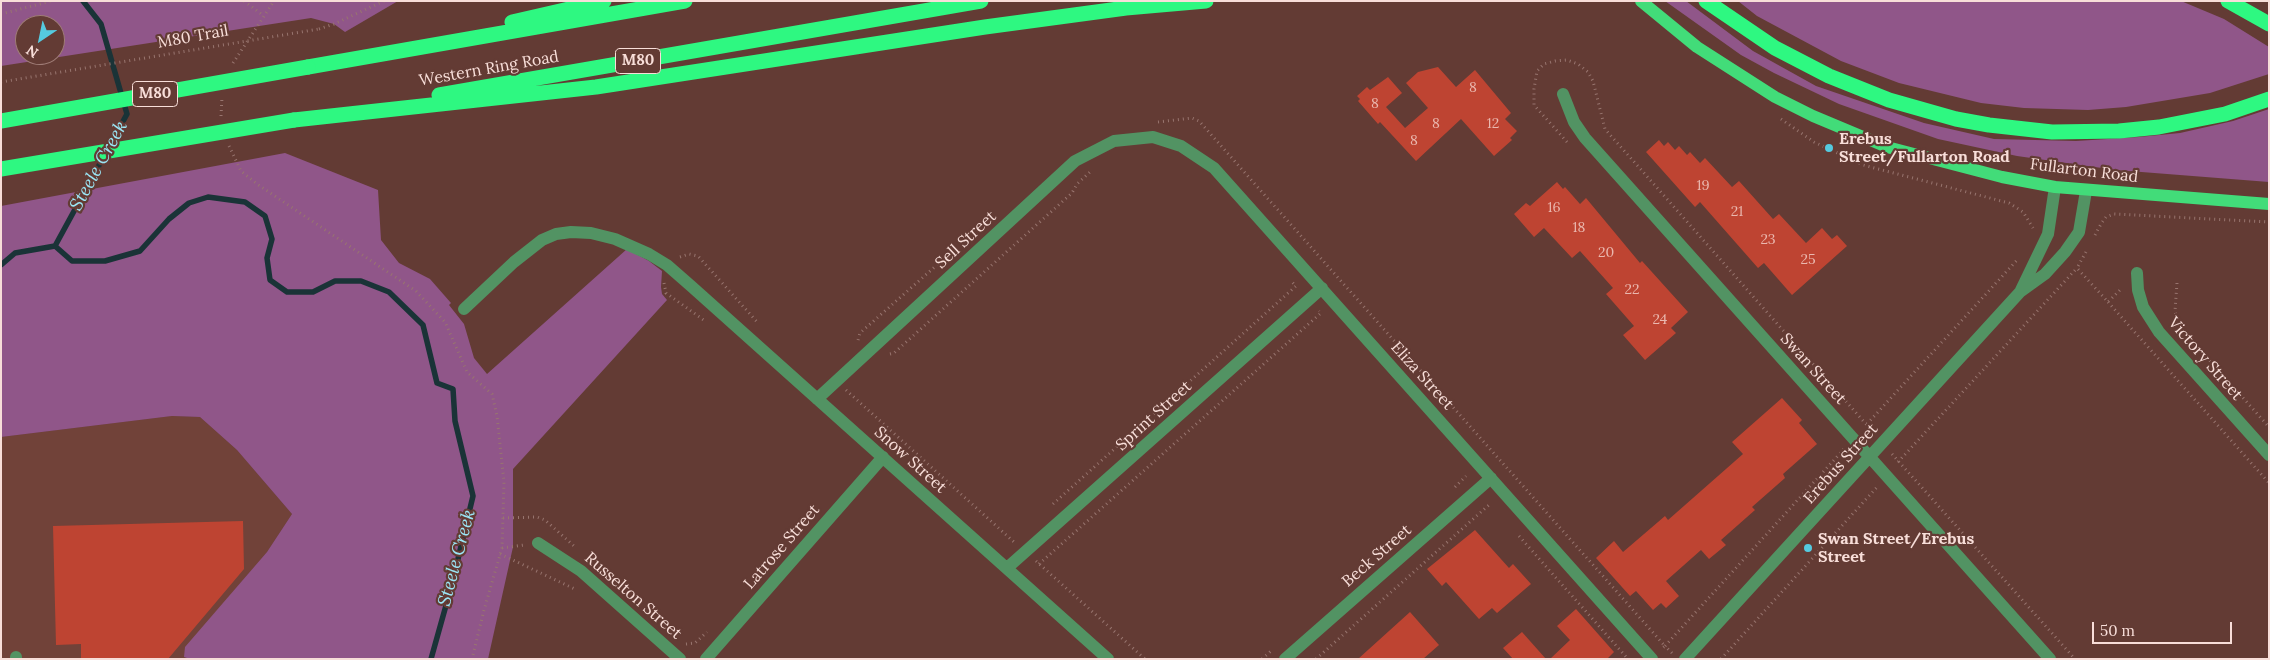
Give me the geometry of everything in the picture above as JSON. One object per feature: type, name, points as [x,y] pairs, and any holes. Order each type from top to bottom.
[{"type":"highway","points":[[308,67],[604,1]]},
{"type":"highway","name":"Western Ring Road","points":[[1,121],[685,1]]},
{"type":"highway","name":"Western Ring Road","points":[[1,169],[981,1]]},
{"type":"highway","points":[[294,120],[596,88],[985,27],[1126,8],[1206,1]]},
{"type":"highway","points":[[1706,1],[1775,48],[1829,76],[1889,100],[1956,119],[1989,125],[2052,132],[2119,131],[2159,127],[2216,116],[2269,99]]},
{"type":"highway","points":[[2228,1],[2269,24]]},
{"type":"main road","name":"Fullarton Road","points":[[1642,3],[1697,47],[1775,97],[1850,133],[1920,157],[2002,177],[2055,187],[2086,191],[2269,204]]},
{"type":"street","name":"Swan Street","points":[[1564,94],[1574,122],[1585,138],[2050,659]]},
{"type":"street","name":"Eliza Street","points":[[1153,137],[1181,146],[1214,168],[1652,659]]},
{"type":"street","name":"Sell Street","points":[[818,399],[841,385],[1075,161],[1114,141],[1153,137]]},
{"type":"street","name":"Erebus Street","points":[[2020,292],[2048,234],[2055,187]]},
{"type":"street","name":"Erebus Street","points":[[1685,659],[2020,292],[2045,274],[2075,239],[2082,219],[2086,191]]},
{"type":"street","name":"Snow Street","points":[[464,310],[514,262],[542,240],[556,234],[571,232],[591,233],[615,239],[649,254],[669,267],[691,286],[1108,659]]},
{"type":"street","name":"Victory Street","points":[[2137,274],[2138,290],[2144,306],[2159,332],[2269,456]]},
{"type":"street","name":"Sprint Street","points":[[1006,568],[1322,288]]},
{"type":"street","name":"Latrose Street","points":[[706,659],[883,457]]},
{"type":"street","name":"Beck Street","points":[[1285,659],[1491,478]]},
{"type":"street","name":"Russelton Street","points":[[538,543],[581,570],[680,659]]},
{"type":"path","points":[[1,14],[51,1]]},
{"type":"path","points":[[244,1],[264,16]]},
{"type":"path","name":"M80 Trail","points":[[1,82],[320,28],[334,24],[384,1]]},
{"type":"path","points":[[1157,122],[1192,118],[1199,121],[1665,646],[1652,659]]},
{"type":"path","points":[[886,355],[894,353],[1072,193],[1077,184],[1091,171]]},
{"type":"path","points":[[2095,236],[2106,217],[2114,214],[2269,222]]},
{"type":"path","points":[[349,247],[416,291],[445,322],[467,372],[492,394],[500,441],[504,482],[502,548],[472,659]]},
{"type":"path","points":[[710,324],[666,294],[664,286],[669,267],[677,258],[689,254],[698,256],[762,328]]},
{"type":"path","points":[[856,344],[860,333],[941,262]]},
{"type":"path","points":[[1721,659],[2078,268]]},
{"type":"path","points":[[1049,508],[1296,286],[1290,279]]},
{"type":"path","points":[[2177,283],[2175,312],[2178,325],[2269,428]]},
{"type":"path","points":[[2108,302],[2269,482]]},
{"type":"path","points":[[841,385],[852,382]]},
{"type":"path","points":[[841,385],[1145,659]]},
{"type":"path","points":[[1316,659],[1490,504]]},
{"type":"path","points":[[503,518],[537,517],[545,520],[580,552]]},
{"type":"path","points":[[1013,540],[1020,534]]},
{"type":"path","points":[[502,548],[538,543]]},
{"type":"path","points":[[500,554],[584,594]]},
{"type":"path","points":[[679,641],[689,645],[694,644],[712,626]]},
{"type":"shaded area","points":[[1,1],[398,1],[345,32],[334,24],[311,18],[65,56],[65,15],[15,15],[15,64],[1,66]]},
{"type":"shaded area","points":[[1665,1],[1686,1],[1753,51],[1816,86],[1924,123],[1994,139],[2076,141],[2180,133],[2233,121],[2269,109],[2269,182],[2116,170],[2017,156],[1938,139],[1839,104],[1774,73],[1741,55]]},
{"type":"shaded area","points":[[1738,1],[2181,1],[2224,19],[2269,47],[2269,74],[2210,93],[2126,107],[2088,110],[2024,108],[1981,103],[1899,83],[1841,61],[1757,16]]},
{"type":"shaded area","points":[[285,153],[378,190],[381,240],[399,263],[430,279],[451,303],[449,305],[464,324],[474,358],[487,374],[627,249],[649,261],[662,271],[662,294],[667,300],[513,469],[513,547],[488,659],[190,659],[184,657],[185,647],[267,552],[292,514],[237,450],[200,417],[172,416],[1,437],[1,206]]},
{"type":"shaded area","points":[[172,416],[200,417],[237,450],[292,514],[267,552],[232,593],[190,659],[1,659],[1,437]]},
{"type":"building","points":[[1438,67],[1456,87],[1475,70],[1511,113],[1505,119],[1517,131],[1510,138],[1512,140],[1494,156],[1461,119],[1416,161],[1380,122],[1378,124],[1358,101],[1360,99],[1357,96],[1367,87],[1370,90],[1388,77],[1402,93],[1386,107],[1405,128],[1428,108],[1406,83],[1418,72]]},
{"type":"building","points":[[1659,140],[1664,146],[1668,142],[1675,150],[1679,146],[1687,155],[1690,152],[1700,163],[1705,158],[1732,187],[1739,181],[1773,219],[1779,214],[1806,243],[1822,228],[1832,239],[1837,235],[1847,246],[1792,295],[1764,263],[1758,268],[1700,202],[1695,207],[1646,152]]},
{"type":"building","points":[[1557,182],[1563,189],[1565,187],[1580,204],[1586,198],[1640,263],[1642,261],[1688,312],[1671,328],[1676,333],[1645,360],[1623,335],[1634,326],[1606,294],[1613,288],[1580,251],[1572,258],[1544,228],[1534,237],[1514,214],[1526,203],[1530,206]]},
{"type":"building","points":[[1782,398],[1802,420],[1799,423],[1817,444],[1783,474],[1785,478],[1752,507],[1755,510],[1721,540],[1726,545],[1709,559],[1701,550],[1666,581],[1679,596],[1666,608],[1661,603],[1653,610],[1636,591],[1630,596],[1596,558],[1614,541],[1623,552],[1665,516],[1668,520],[1743,454],[1732,442]]},
{"type":"building","points":[[243,521],[244,569],[168,659],[81,659],[81,644],[56,645],[53,526]]},
{"type":"building","points":[[1475,530],[1509,568],[1513,564],[1531,584],[1497,613],[1492,608],[1479,619],[1446,582],[1442,586],[1427,569]]},
{"type":"building","points":[[1576,609],[1614,652],[1607,659],[1550,659],[1570,640],[1557,626]]},
{"type":"building","points":[[1410,612],[1439,645],[1423,659],[1358,659]]},
{"type":"building","points":[[1522,632],[1546,659],[1513,659],[1503,648]]},
{"type":"waterway","name":"Steele Creek","points":[[83,1],[101,24],[127,114],[55,246],[72,261],[105,261],[140,251],[169,219],[189,203],[208,197],[245,202],[265,216],[272,239],[267,258],[270,280],[287,292],[313,292],[335,281],[361,281],[389,292],[423,325],[437,383],[453,389],[455,421],[473,496],[452,584],[431,659]]},
{"type":"waterway","name":"Steele Creek","points":[[1,265],[15,253],[55,246]]},
{"type":"place","name":"Erebus Street/Fullarton Road","points":[[1829,148]]},
{"type":"place","name":"Swan Street/Erebus Street","points":[[1808,548]]}]
